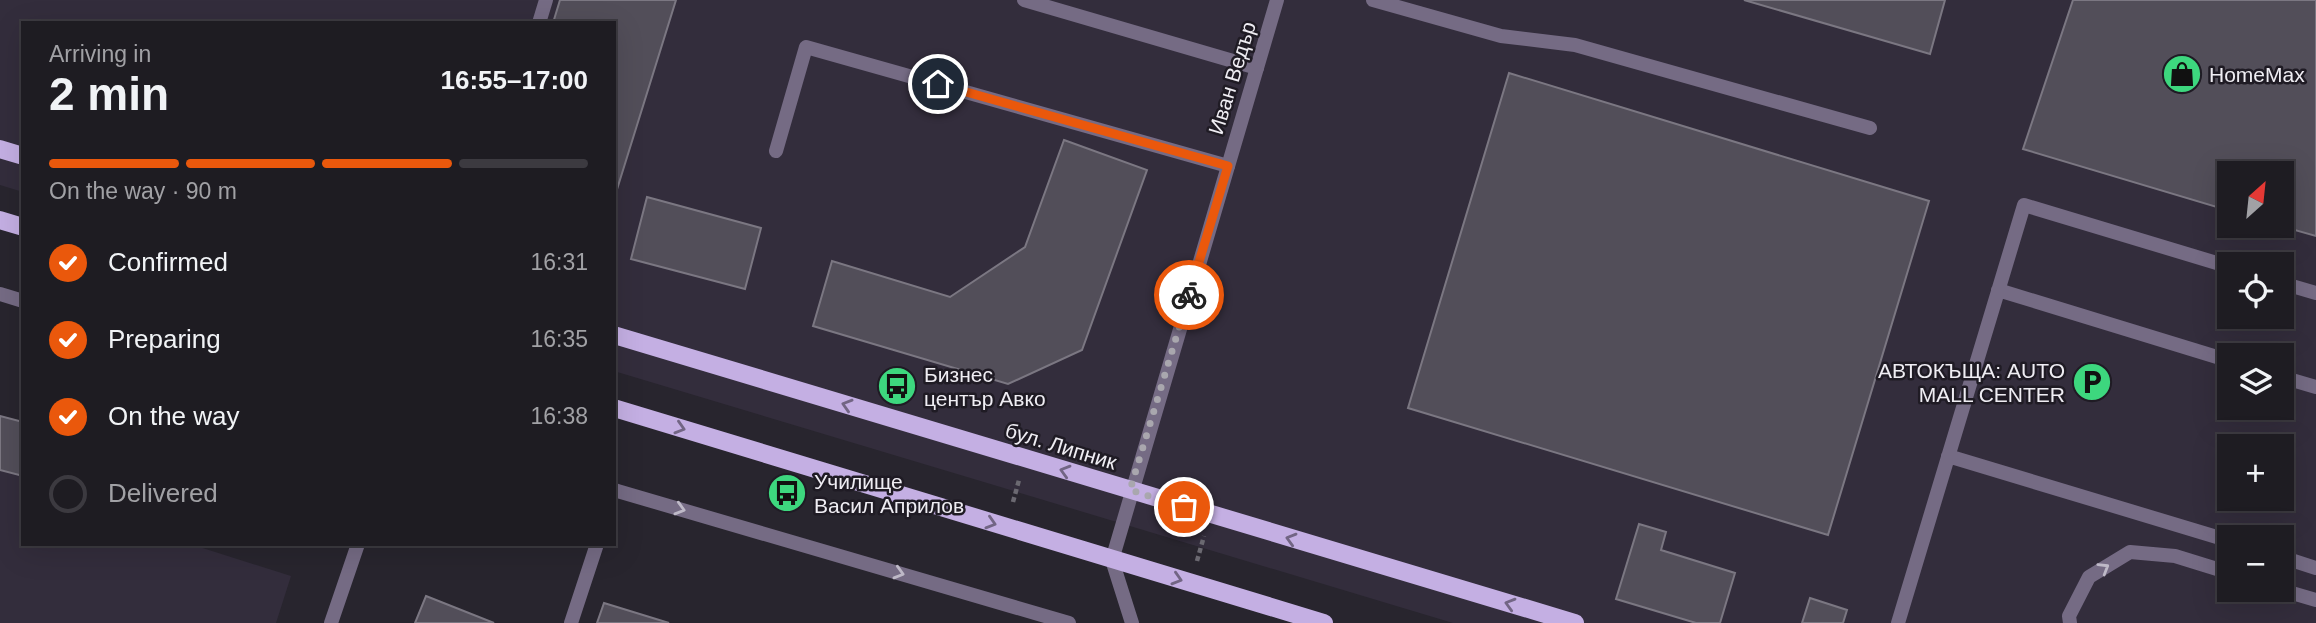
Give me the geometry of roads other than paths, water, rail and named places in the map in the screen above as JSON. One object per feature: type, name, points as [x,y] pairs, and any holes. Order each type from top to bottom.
[{"type":"main road","points":[[0,149],[21,155]]},
{"type":"main road","points":[[0,220],[21,226]]},
{"type":"main road","name":"бул. Липник","points":[[616,336],[1575,623]]},
{"type":"main road","points":[[616,409],[1324,623]]},
{"type":"street","points":[[540,21],[546,0]]},
{"type":"street","points":[[1024,0],[1257,68]]},
{"type":"street","name":"Иван Ведър","points":[[1112,559],[1130,490],[1277,0]]},
{"type":"street","points":[[1373,0],[1501,36],[1575,45],[1870,128]]},
{"type":"street","points":[[776,151],[806,47],[1228,166]]},
{"type":"street","points":[[1898,623],[2024,205],[2217,263]]},
{"type":"street","points":[[2294,287],[2316,293]]},
{"type":"street","points":[[1998,290],[2217,357]]},
{"type":"street","points":[[0,294],[21,300]]},
{"type":"street","points":[[2294,381],[2316,387]]},
{"type":"street","points":[[1948,456],[2217,537]]},
{"type":"street","points":[[616,491],[1069,623]]},
{"type":"street","points":[[331,623],[357,546]]},
{"type":"street","points":[[571,623],[596,546]]},
{"type":"street","points":[[2070,623],[2069,616],[2089,577],[2130,552],[2175,556],[2217,569]]},
{"type":"street","points":[[1112,559],[1132,623]]},
{"type":"street","points":[[2294,561],[2316,568]]},
{"type":"street","points":[[2294,594],[2316,600]]},
{"type":"place","name":"HomeMax","points":[[2182,74]]},
{"type":"place","name":"АВТОКЪЩА: AUTO MALL CENTER","points":[[2092,382]]},
{"type":"place","name":"Бизнес център Авко","points":[[897,386]]},
{"type":"place","name":"Училище Васил Априлов","points":[[787,493]]}]
